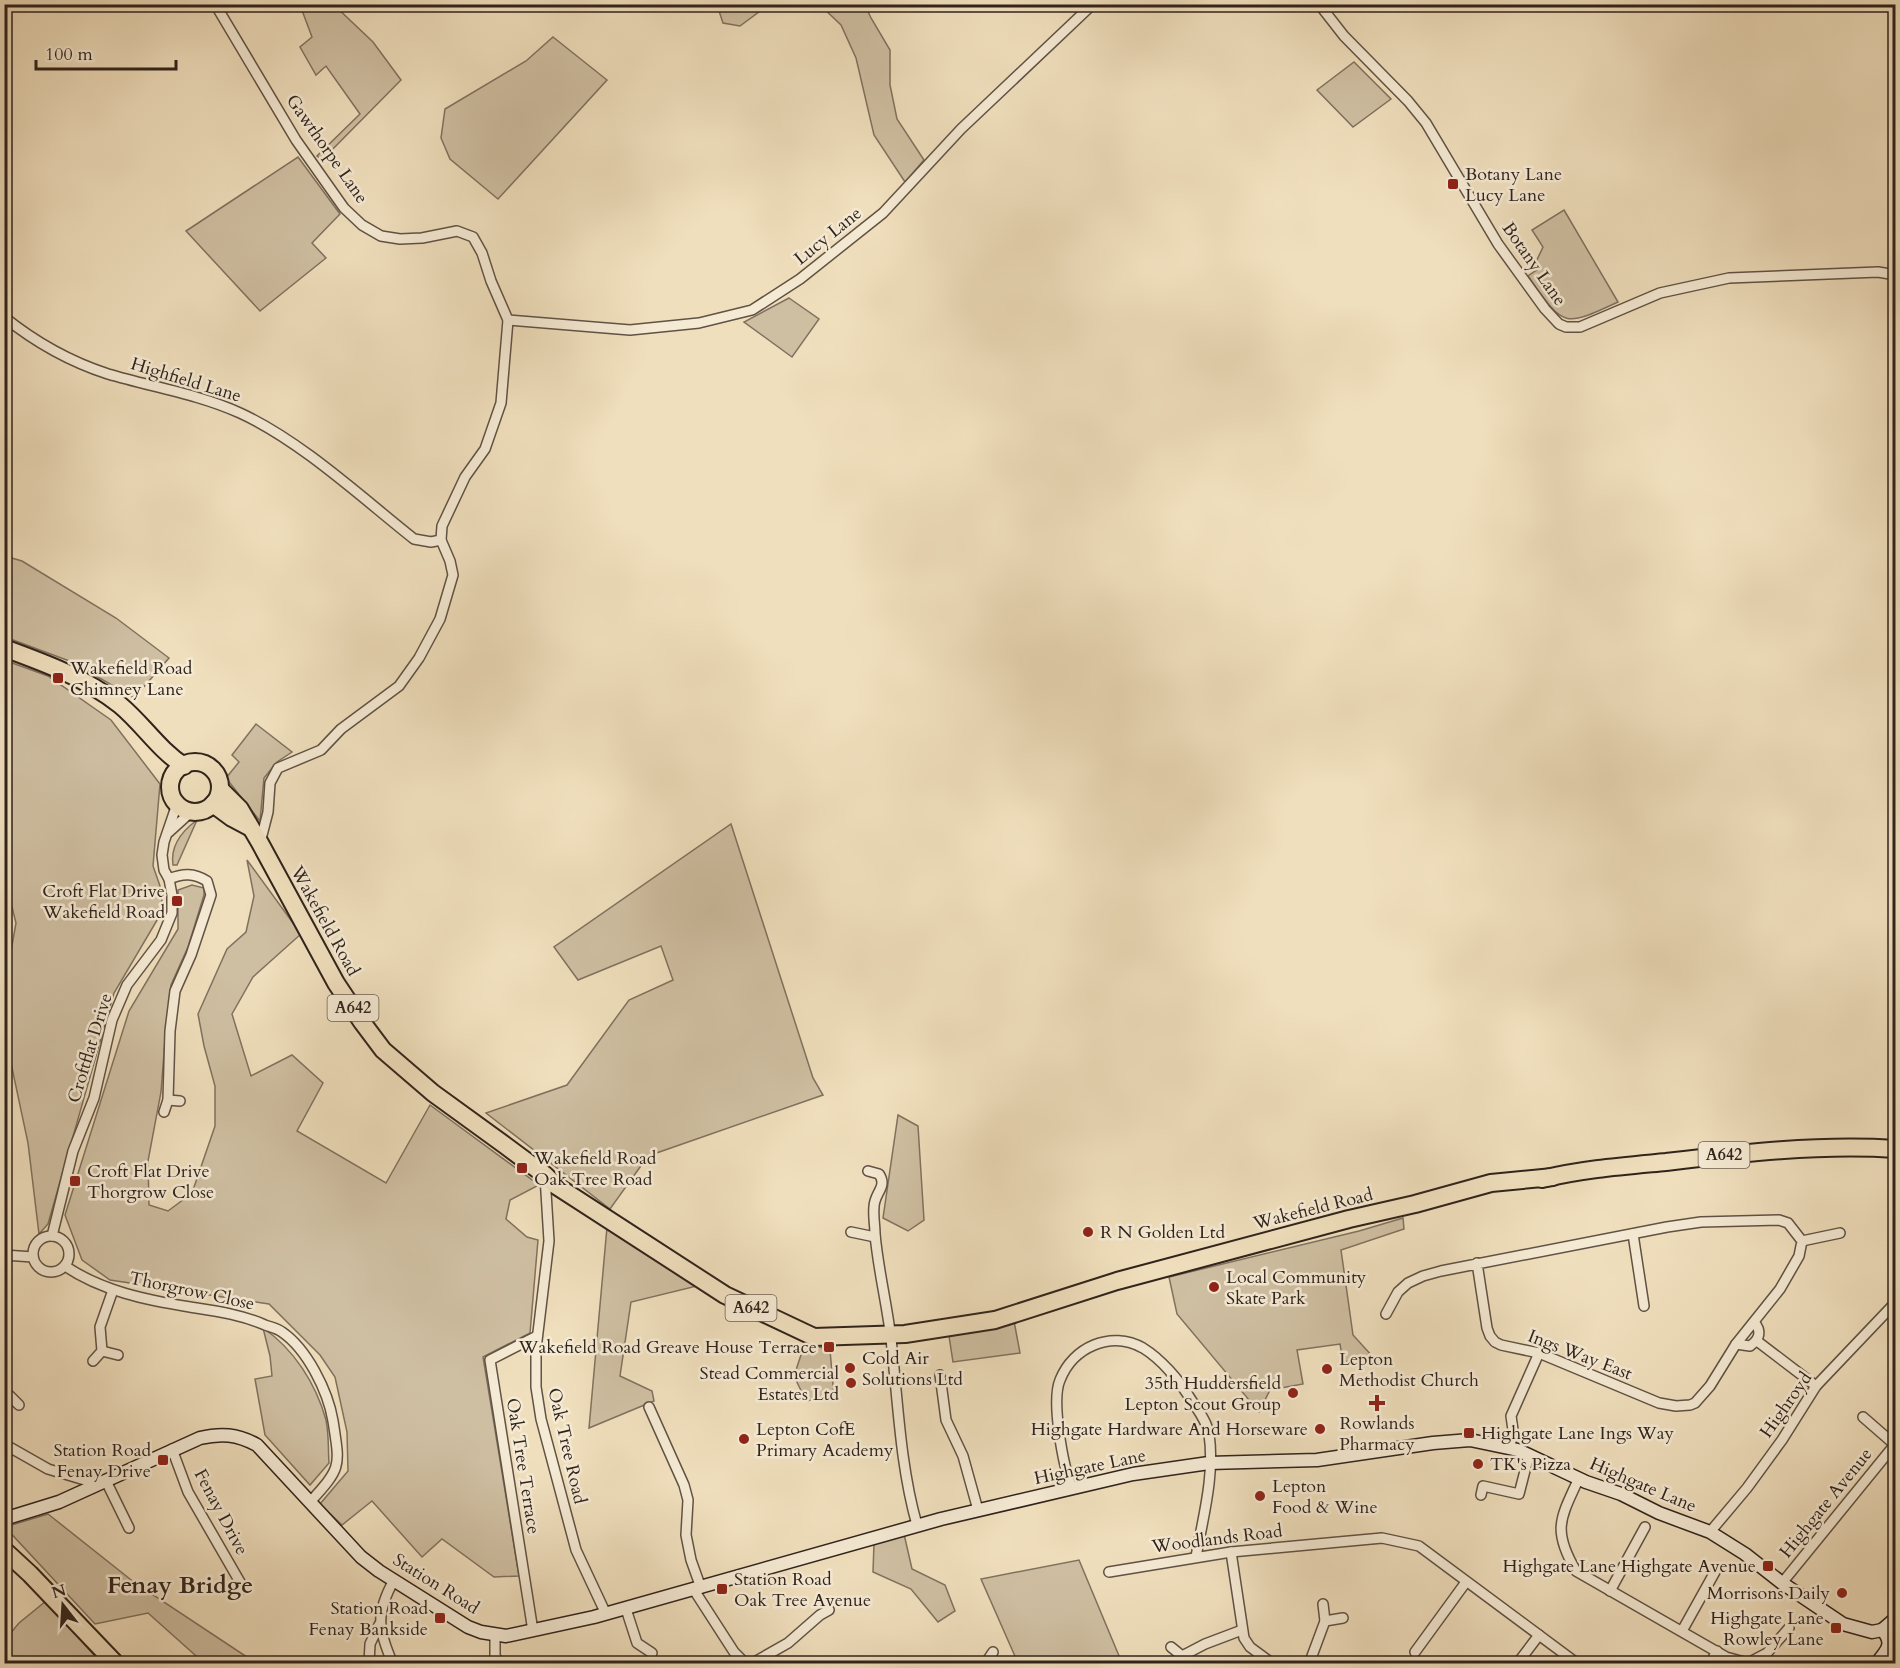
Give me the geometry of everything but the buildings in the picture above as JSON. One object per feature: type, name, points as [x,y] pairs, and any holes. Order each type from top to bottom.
[{"type":"highway","name":"Wakefield Road","points":[[4,648],[69,673],[93,686],[134,717],[173,759],[183,765],[198,763],[205,765],[216,774],[216,796],[240,809],[336,983],[362,1022],[383,1050],[433,1094],[544,1173],[555,1185],[725,1295],[814,1337],[898,1335],[996,1320],[1117,1281],[1349,1219],[1415,1204],[1472,1196],[1605,1167],[1828,1146],[1896,1149]]},
{"type":"highway","name":"Wakefield Road","points":[[154,740],[171,781],[170,789],[184,808]]},
{"type":"highway","points":[[171,781],[183,765]]},
{"type":"highway","points":[[184,808],[202,811],[216,796]]},
{"type":"highway","points":[[4,1550],[116,1664]]},
{"type":"street","name":"Gawthorpe Lane","points":[[215,4],[296,140],[344,208],[362,225],[381,236],[400,239],[422,238],[457,231],[473,237],[482,253],[508,320]]},
{"type":"street","name":"Lucy Lane","points":[[508,320],[630,330],[699,323],[752,310],[800,279],[883,213],[961,129],[1093,4]]},
{"type":"street","name":"Botany Lane","points":[[1319,4],[1344,36],[1408,101],[1426,123],[1498,244],[1545,309],[1559,324],[1566,327],[1580,327],[1660,293],[1729,278],[1878,272],[1896,275]]},
{"type":"street","name":"Highfield Lane","points":[[4,316],[44,345],[91,368],[206,400],[253,420],[304,453],[414,539],[431,542],[441,540]]},
{"type":"street","points":[[260,843],[268,813],[270,783],[278,768],[321,750],[341,729],[399,686],[419,658],[440,619],[453,575],[441,540],[446,515],[465,477],[485,449],[501,403],[508,320]]},
{"type":"street","points":[[169,832],[184,808]]},
{"type":"street","name":"Croftflat Drive","points":[[52,1236],[73,1151],[94,1098],[112,1020],[127,985],[161,940],[172,913],[172,896],[162,855],[164,842],[184,808]]},
{"type":"street","points":[[164,1112],[168,1100],[170,1031],[175,991],[191,955],[211,895],[207,881],[197,875],[183,874],[168,879]]},
{"type":"street","points":[[168,1100],[180,1101]]},
{"type":"street","points":[[868,1171],[879,1174],[883,1179],[883,1186],[876,1195],[873,1205],[875,1237],[898,1335],[904,1469],[917,1525]]},
{"type":"street","name":"Oak Tree Road","points":[[544,1173],[549,1241],[537,1336],[536,1387],[541,1419],[576,1550],[606,1614]]},
{"type":"street","points":[[1386,1314],[1398,1292],[1408,1283],[1423,1276],[1477,1263],[1633,1234],[1701,1222],[1779,1220],[1788,1223],[1802,1241],[1840,1233]]},
{"type":"street","points":[[851,1232],[875,1237]]},
{"type":"street","points":[[1633,1234],[1644,1306]]},
{"type":"street","points":[[47,1236],[58,1237],[67,1245],[70,1256],[65,1266],[49,1273],[38,1268],[33,1257],[37,1242],[47,1236]]},
{"type":"street","name":"Ings Way East","points":[[1477,1263],[1484,1315],[1490,1336],[1495,1342],[1539,1353],[1659,1403],[1676,1406],[1695,1403],[1710,1386],[1736,1344],[1780,1289],[1800,1256],[1802,1241]]},
{"type":"street","points":[[4,1256],[33,1257]]},
{"type":"street","name":"Thorgrow Close","points":[[65,1266],[84,1278],[113,1290],[173,1304],[242,1315],[281,1332],[304,1355],[318,1377],[331,1406],[338,1465],[333,1475],[310,1502]]},
{"type":"street","name":"Thorgrow Close","points":[[102,1351],[100,1327],[113,1290]]},
{"type":"street","name":"Highroyd","points":[[1710,1532],[1742,1495],[1782,1440],[1816,1386],[1896,1302]]},
{"type":"street","points":[[1736,1344],[1750,1346],[1757,1341],[1758,1327],[1754,1322]]},
{"type":"street","name":"Oak Tree Terrace","points":[[533,1631],[490,1360],[537,1336]]},
{"type":"street","points":[[1071,1488],[1063,1454],[1058,1414],[1058,1386],[1068,1364],[1080,1352],[1094,1344],[1114,1341],[1128,1342],[1142,1348],[1156,1358],[1182,1385],[1209,1433],[1210,1478],[1196,1557]]},
{"type":"street","points":[[1757,1341],[1816,1386]]},
{"type":"street","points":[[93,1361],[102,1351],[118,1355]]},
{"type":"street","points":[[1510,1447],[1513,1430],[1511,1416],[1539,1353]]},
{"type":"street","points":[[940,1375],[946,1420],[963,1456],[978,1510]]},
{"type":"street","points":[[15,1386],[7,1395],[19,1405]]},
{"type":"street","points":[[649,1407],[684,1485],[688,1500],[686,1535],[698,1589],[734,1652],[746,1664]]},
{"type":"street","points":[[1863,1417],[1895,1443]]},
{"type":"street","name":"Station Road","points":[[4,1519],[59,1502],[172,1449],[212,1435],[223,1434],[245,1438],[256,1444],[361,1557],[468,1627],[506,1636],[626,1609],[941,1519]]},
{"type":"street","name":"Highgate Lane","points":[[941,1519],[1133,1474],[1209,1463],[1317,1460],[1453,1440],[1482,1441],[1510,1447],[1621,1494],[1659,1513],[1710,1532],[1745,1554],[1782,1583],[1843,1624],[1872,1632],[1882,1630]]},
{"type":"street","name":"Highgate Avenue","points":[[1782,1583],[1895,1443]]},
{"type":"street","points":[[4,1444],[48,1469],[102,1483],[129,1528]]},
{"type":"street","name":"Fenay Drive","points":[[172,1449],[188,1492],[244,1589]]},
{"type":"street","points":[[1481,1495],[1483,1486],[1519,1494],[1529,1455]]},
{"type":"street","points":[[1579,1478],[1563,1512],[1560,1531],[1565,1551],[1576,1571],[1726,1657],[1748,1663],[1767,1653],[1789,1628]]},
{"type":"street","points":[[1610,1591],[1645,1527]]},
{"type":"street","name":"Woodlands Road","points":[[1109,1572],[1231,1552],[1382,1538],[1419,1546],[1578,1664]]},
{"type":"street","points":[[1231,1552],[1242,1630],[1250,1647],[1273,1664]]},
{"type":"street","points":[[1682,1631],[1716,1570]]},
{"type":"street","points":[[369,1664],[370,1644],[380,1625],[388,1590],[394,1580]]},
{"type":"street","points":[[1415,1652],[1466,1582]]},
{"type":"street","points":[[1309,1664],[1325,1621],[1323,1604]]},
{"type":"street","points":[[626,1609],[637,1643],[652,1653]]},
{"type":"street","points":[[751,1664],[788,1643],[819,1615],[829,1610]]},
{"type":"street","points":[[1325,1621],[1343,1618]]},
{"type":"street","points":[[1876,1664],[1888,1648],[1889,1637],[1882,1630],[1896,1618]]},
{"type":"street","points":[[380,1625],[381,1635],[393,1664]]},
{"type":"street","points":[[1171,1647],[1181,1660],[1205,1644],[1242,1630]]},
{"type":"street","points":[[495,1635],[495,1656],[500,1664]]},
{"type":"street","points":[[1517,1664],[1539,1635]]},
{"type":"street","points":[[1888,1648],[1896,1664]]},
{"type":"street","points":[[1710,1664],[1717,1651]]},
{"type":"street","points":[[985,1664],[993,1652]]},
{"type":"shaded area","points":[[717,4],[774,5],[763,9],[740,26],[723,23]]},
{"type":"shaded area","points":[[300,5],[334,5],[373,42],[401,80],[322,160],[317,156],[360,114],[326,66],[316,75],[300,47],[312,37]]},
{"type":"shaded area","points":[[820,5],[865,5],[890,50],[890,85],[897,119],[924,160],[905,182],[874,135],[856,58],[841,25]]},
{"type":"shaded area","points":[[553,37],[607,80],[498,199],[450,159],[441,138],[445,109],[526,61]]},
{"type":"shaded area","points":[[1354,62],[1391,99],[1353,127],[1317,90]]},
{"type":"shaded area","points":[[298,157],[340,214],[312,243],[326,258],[260,311],[186,231]]},
{"type":"shaded area","points":[[1564,210],[1618,302],[1574,319],[1566,318],[1549,305],[1528,276],[1538,269],[1535,264],[1543,247],[1532,230]]},
{"type":"shaded area","points":[[789,298],[819,319],[792,357],[744,322]]},
{"type":"shaded area","points":[[5,556],[22,561],[116,618],[169,658],[134,698],[72,662],[5,637]]},
{"type":"shaded area","points":[[4,660],[48,676],[111,720],[160,784],[153,866],[160,886],[163,910],[114,993],[48,1224],[39,1234],[28,1143],[5,1035],[5,985],[16,923],[5,879]]},
{"type":"shaded area","points":[[256,724],[292,752],[277,762],[264,778],[260,821],[226,778],[239,762],[232,755]]},
{"type":"shaded area","points":[[197,820],[177,865],[173,865],[173,851],[178,839]]},
{"type":"shaded area","points":[[731,824],[813,1078],[823,1095],[648,1156],[610,1209],[486,1113],[567,1085],[629,1000],[673,980],[661,946],[578,980],[554,947]]},
{"type":"shaded area","points":[[247,860],[301,934],[253,977],[232,1014],[251,1076],[292,1055],[323,1083],[297,1131],[386,1183],[430,1105],[539,1185],[510,1200],[506,1219],[527,1237],[538,1240],[530,1333],[483,1357],[519,1576],[494,1577],[442,1539],[422,1557],[372,1501],[342,1525],[320,1504],[348,1471],[347,1432],[335,1377],[320,1355],[269,1304],[110,1280],[82,1260],[65,1215],[129,1011],[178,929],[178,890],[192,885],[204,888],[204,895],[188,947],[171,985],[161,1092],[148,1161],[149,1205],[168,1211],[192,1193],[215,1126],[215,1086],[198,1014],[227,949],[246,932],[254,896]]},
{"type":"shaded area","points":[[898,1115],[918,1126],[924,1220],[908,1231],[883,1218]]},
{"type":"shaded area","points":[[1403,1218],[1404,1229],[1341,1250],[1353,1335],[1373,1357],[1343,1362],[1340,1344],[1297,1350],[1303,1384],[1270,1390],[1259,1412],[1177,1314],[1169,1277],[1359,1231]]},
{"type":"shaded area","points":[[607,1227],[697,1286],[631,1302],[620,1376],[652,1391],[654,1401],[589,1428]]},
{"type":"shaded area","points":[[1014,1321],[1020,1353],[953,1362],[949,1336]]},
{"type":"shaded area","points":[[263,1328],[285,1346],[302,1368],[316,1393],[326,1420],[329,1463],[310,1485],[265,1435],[255,1379],[272,1376]]},
{"type":"shaded area","points":[[805,1343],[830,1350],[834,1396],[806,1401],[794,1376]]},
{"type":"shaded area","points":[[48,1514],[135,1583],[256,1663],[204,1663],[148,1613],[95,1624],[5,1527]]},
{"type":"shaded area","points":[[904,1534],[912,1569],[945,1585],[955,1611],[938,1622],[911,1589],[873,1572],[874,1543]]},
{"type":"shaded area","points":[[1079,1560],[1122,1663],[1018,1663],[981,1579]]},
{"type":"shaded area","points":[[46,1601],[101,1663],[5,1663],[4,1627],[9,1635],[19,1623]]},
{"type":"place","name":"Botany Lane Lucy Lane","points":[[1453,184]]},
{"type":"place","name":"Wakefield Road Chimney Lane","points":[[58,678]]},
{"type":"place","name":"Croft Flat Drive Wakefield Road","points":[[177,901]]},
{"type":"place","name":"Wakefield Road Oak Tree Road","points":[[522,1168]]},
{"type":"place","name":"Croft Flat Drive Thorgrow Close","points":[[75,1181]]},
{"type":"place","name":"R N Golden Ltd","points":[[1088,1232]]},
{"type":"place","name":"Local Community Skate Park","points":[[1214,1287]]},
{"type":"place","name":"Wakefield Road Greave House Terrace","points":[[829,1347]]},
{"type":"place","name":"Cold Air Solutions Ltd","points":[[850,1368]]},
{"type":"place","name":"Lepton Methodist Church","points":[[1327,1369]]},
{"type":"place","name":"Stead Commercial Estates Ltd","points":[[851,1383]]},
{"type":"place","name":"35th Huddersfield Lepton Scout Group","points":[[1293,1393]]},
{"type":"place","name":"Rowlands Pharmacy","points":[[1377,1403]]},
{"type":"place","name":"Highgate Hardware And Horseware","points":[[1320,1429]]},
{"type":"place","name":"Highgate Lane Ings Way","points":[[1469,1433]]},
{"type":"place","name":"Lepton CofE Primary Academy","points":[[744,1439]]},
{"type":"place","name":"Station Road Fenay Drive","points":[[163,1460]]},
{"type":"place","name":"TK's Pizza","points":[[1478,1464]]},
{"type":"place","name":"Lepton Food & Wine","points":[[1260,1496]]},
{"type":"place","name":"Highgate Lane Highgate Avenue","points":[[1768,1566]]},
{"type":"place","name":"Station Road Oak Tree Avenue","points":[[722,1589]]},
{"type":"place","name":"Morrisons Daily","points":[[1842,1593]]},
{"type":"place","name":"Station Road Fenay Bankside","points":[[440,1618]]},
{"type":"place","name":"Highgate Lane Rowley Lane","points":[[1836,1628]]},
{"type":"district","name":"Fenay Bridge","points":[[180,1585]]}]
